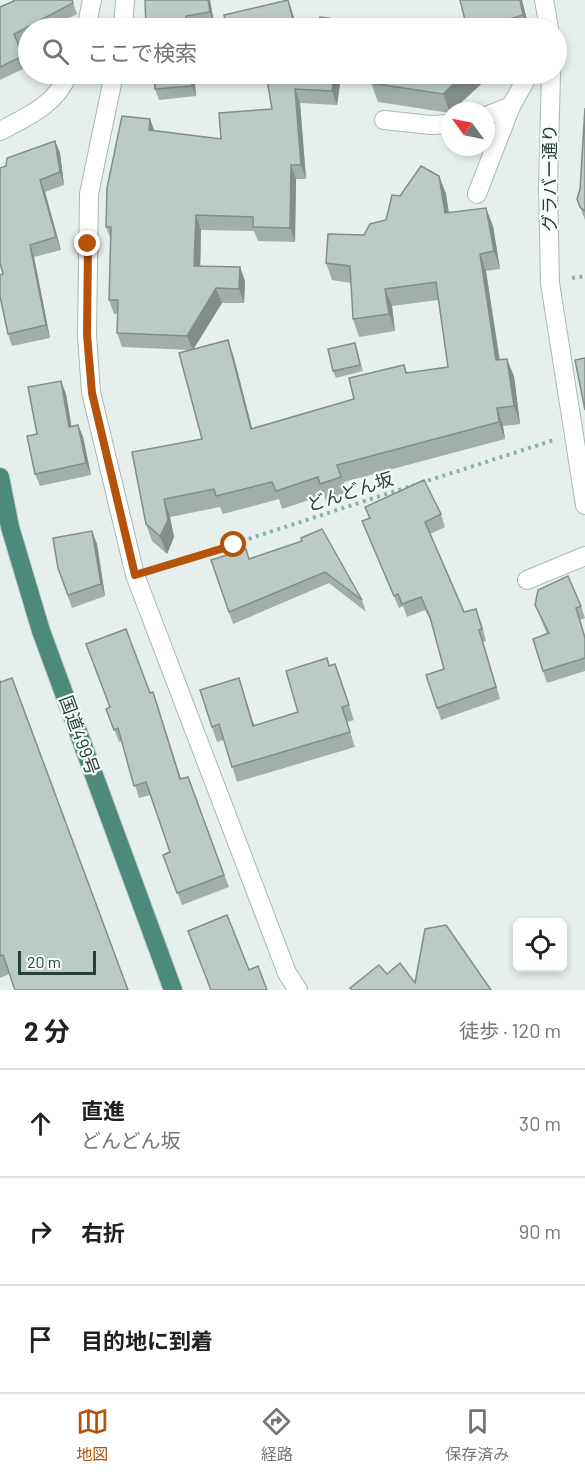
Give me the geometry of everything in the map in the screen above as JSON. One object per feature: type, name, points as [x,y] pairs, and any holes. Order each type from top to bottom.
[{"type":"highway","name":"国道499号","points":[[0,477],[10,526],[41,631],[173,990]]},
{"type":"street","points":[[88,18],[92,0]]},
{"type":"street","points":[[124,18],[125,0]]},
{"type":"street","points":[[544,0],[547,18]]},
{"type":"street","points":[[0,131],[37,112],[64,84]]},
{"type":"street","points":[[112,84],[89,194],[87,335],[92,393],[135,575],[287,973],[298,990]]},
{"type":"street","points":[[477,194],[511,106],[523,84]]},
{"type":"street","name":"グラバー通り","points":[[551,84],[548,188],[550,283],[573,433]]},
{"type":"street","points":[[495,112],[511,106]]},
{"type":"street","points":[[384,120],[441,124]]},
{"type":"street","points":[[573,433],[585,505]]},
{"type":"street","points":[[527,580],[585,556]]},
{"type":"path","name":"どんどん坂","points":[[135,575],[234,545],[327,512],[514,455],[573,433]]},
{"type":"building","points":[[72,0],[73,3],[44,18],[18,18],[18,32],[14,34],[18,44],[18,58],[0,67],[0,7],[14,1]]},
{"type":"building","points":[[145,0],[208,0],[210,12],[186,16],[186,18],[146,18]]},
{"type":"building","points":[[288,0],[292,18],[225,18],[224,15]]},
{"type":"building","points":[[460,0],[520,0],[523,15],[513,18],[464,18]]},
{"type":"building","points":[[155,84],[192,84],[192,86],[155,89]]},
{"type":"building","points":[[268,84],[333,84],[332,91],[295,89],[301,165],[291,165],[290,228],[253,227],[253,217],[196,215],[194,266],[240,267],[239,289],[216,288],[187,336],[117,333],[118,300],[109,300],[111,227],[106,227],[107,188],[122,116],[150,119],[149,130],[221,139],[219,113],[272,109]]},
{"type":"building","points":[[378,84],[454,84],[443,94]]},
{"type":"building","points":[[585,108],[585,211],[580,207],[577,199],[580,189]]},
{"type":"building","points":[[55,141],[60,172],[40,180],[56,237],[30,245],[46,325],[8,334],[0,296],[0,275],[3,274],[0,263],[0,168],[6,166],[7,158]]},
{"type":"building","points":[[421,166],[439,176],[445,213],[486,208],[494,251],[480,254],[496,360],[507,359],[514,406],[497,408],[499,422],[337,465],[341,477],[320,484],[318,477],[276,491],[272,482],[216,496],[214,489],[164,499],[168,520],[160,536],[146,524],[132,452],[202,439],[179,353],[228,340],[251,429],[354,399],[349,378],[404,365],[406,373],[448,367],[436,282],[385,289],[389,314],[353,319],[350,266],[326,263],[328,234],[364,235],[370,224],[386,220],[392,195],[400,196]]},
{"type":"building","points":[[355,343],[360,365],[333,371],[328,349]]},
{"type":"building","points":[[585,358],[585,410],[575,360]]},
{"type":"building","points":[[61,381],[69,427],[78,425],[86,463],[35,474],[27,436],[37,434],[28,387]]},
{"type":"building","points":[[424,480],[441,514],[425,522],[464,612],[476,609],[482,629],[479,630],[496,687],[437,708],[426,675],[444,669],[430,617],[421,597],[402,604],[398,594],[394,596],[362,521],[370,518],[365,507]]},
{"type":"building","points":[[322,529],[362,600],[325,572],[229,612],[211,560],[246,549],[249,559],[302,541],[301,538]]},
{"type":"building","points":[[92,531],[101,584],[68,595],[58,568],[53,538]]},
{"type":"building","points":[[568,576],[581,606],[576,608],[585,638],[585,658],[543,671],[533,639],[549,633],[535,605],[538,590]]},
{"type":"building","points":[[126,629],[150,693],[153,692],[180,779],[188,777],[224,875],[177,893],[163,855],[170,852],[146,782],[134,786],[118,728],[114,730],[106,709],[110,707],[86,644]]},
{"type":"building","points":[[327,658],[329,666],[335,664],[349,705],[342,707],[350,732],[232,767],[219,724],[212,727],[200,690],[239,678],[253,726],[298,712],[286,671]]},
{"type":"building","points":[[12,678],[128,990],[15,990],[3,955],[0,956],[0,681]]},
{"type":"building","points":[[227,915],[249,970],[258,966],[267,990],[211,990],[188,931]]},
{"type":"building","points":[[446,925],[491,990],[352,990],[350,988],[379,965],[387,974],[400,963],[415,983],[425,929]]},
{"type":"route","points":[[88,244],[87,335],[92,393],[135,575],[234,545]]}]
